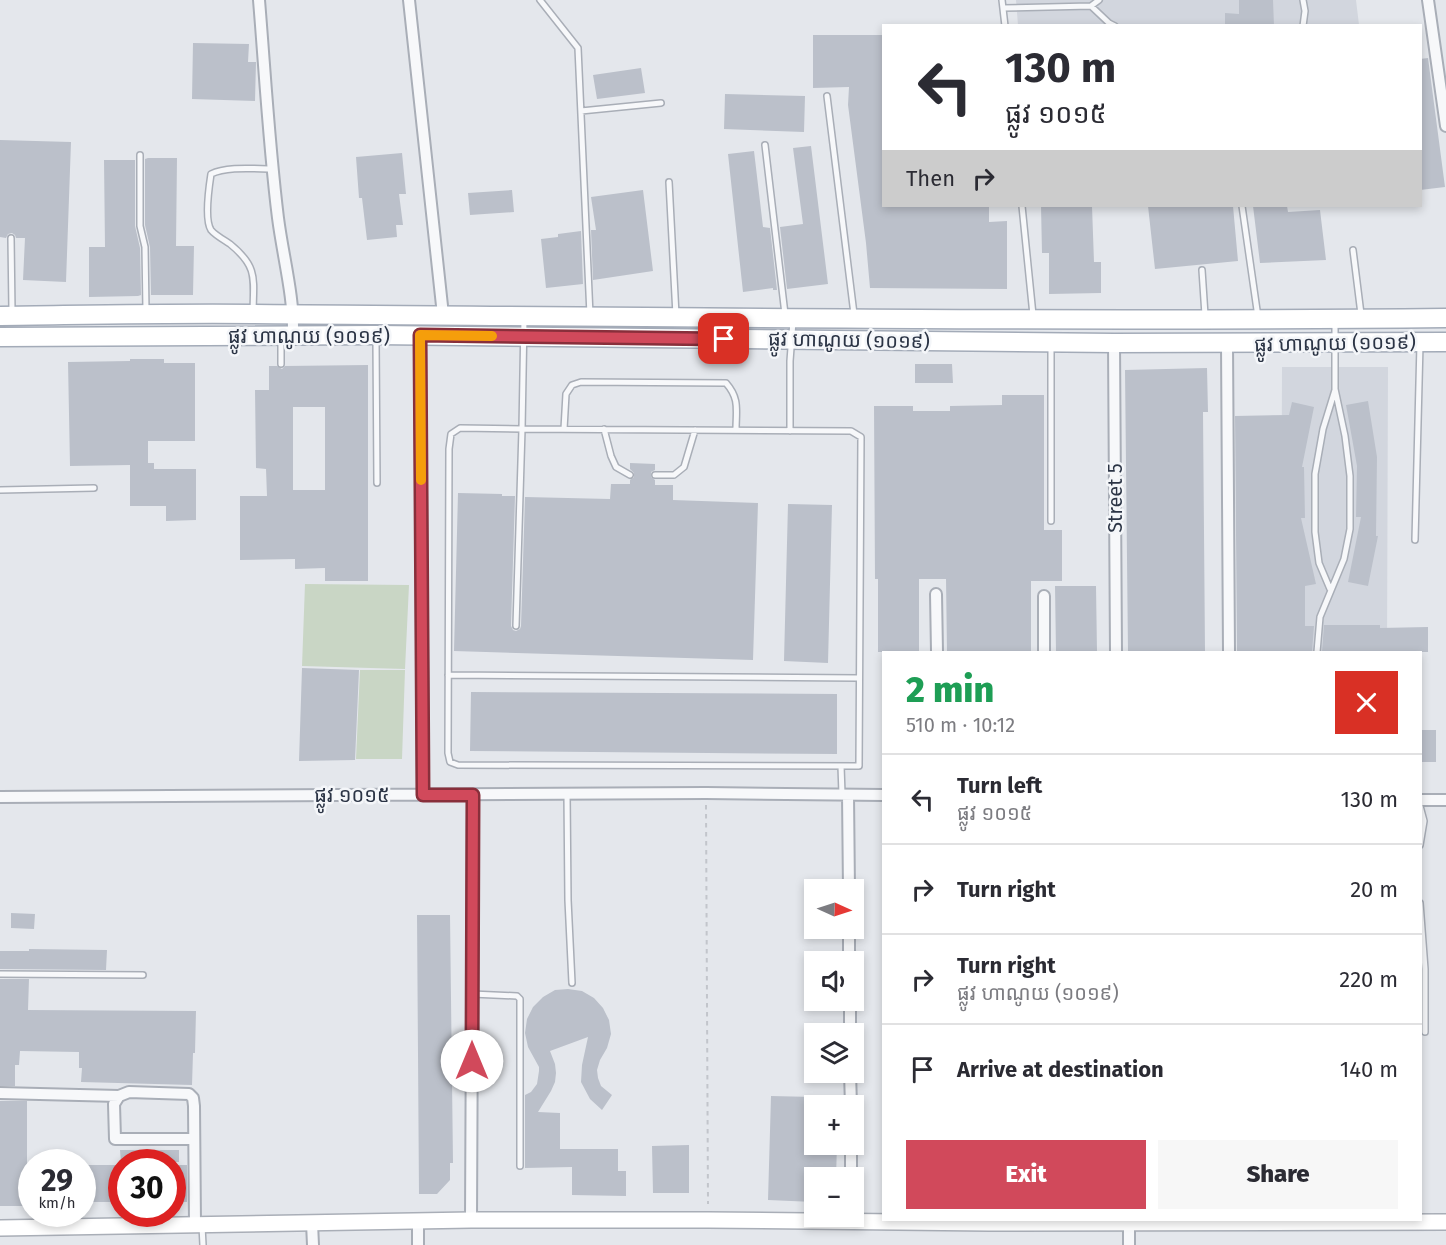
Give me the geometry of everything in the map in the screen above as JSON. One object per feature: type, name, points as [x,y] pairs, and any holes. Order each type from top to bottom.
[{"type":"main road","name":"ផ្លូវ ហាណូយ (១០១៩)","points":[[6,316],[525,315],[1034,320],[1446,318]]},
{"type":"main road","name":"ផ្លូវ ហាណូយ (១០១៩)","points":[[0,337],[420,335],[1227,344],[1446,342]]},
{"type":"street","points":[[259,0],[273,169],[294,315],[287,336]]},
{"type":"street","points":[[409,0],[443,315]]},
{"type":"street","points":[[1428,0],[1446,126]]},
{"type":"street","points":[[420,335],[423,795]]},
{"type":"street","name":"Street 5","points":[[1114,343],[1116,651]]},
{"type":"street","points":[[1227,344],[1229,651]]},
{"type":"street","points":[[936,594],[937,651]]},
{"type":"street","points":[[1044,596],[1044,651]]},
{"type":"street","name":"ផ្លូវ ១០១៥","points":[[0,797],[706,793],[882,795]]},
{"type":"street","points":[[471,1220],[473,795]]},
{"type":"street","points":[[845,795],[849,879]]},
{"type":"street","points":[[1422,800],[1446,800]]},
{"type":"street","points":[[0,1093],[119,1096],[129,1092],[189,1094],[193,1098],[194,1106],[193,1139],[199,1224]]},
{"type":"street","points":[[119,1096],[114,1104],[114,1139],[193,1139]]},
{"type":"street","points":[[0,1228],[471,1220],[804,1219]]},
{"type":"street","points":[[864,1219],[882,1220]]},
{"type":"street","points":[[418,1221],[418,1245]]},
{"type":"street","points":[[943,1221],[1446,1222]]},
{"type":"street","points":[[1129,1221],[1129,1245]]},
{"type":"street","points":[[312,1223],[313,1245]]},
{"type":"lane","points":[[540,0],[578,48],[590,316]]},
{"type":"lane","points":[[1002,0],[1005,24]]},
{"type":"lane","points":[[1003,8],[1091,6],[1099,0]]},
{"type":"lane","points":[[1303,0],[1305,11],[1303,24]]},
{"type":"lane","points":[[1091,6],[1111,24]]},
{"type":"lane","points":[[827,96],[855,319]]},
{"type":"lane","points":[[581,111],[661,103]]},
{"type":"lane","points":[[765,145],[791,340],[790,430]]},
{"type":"lane","points":[[140,155],[140,226],[145,247],[146,315]]},
{"type":"lane","points":[[253,314],[254,276],[250,266],[242,254],[212,231],[208,220],[211,174],[225,170],[273,169]]},
{"type":"lane","points":[[669,182],[676,317]]},
{"type":"lane","points":[[1022,207],[1034,320]]},
{"type":"lane","points":[[1242,207],[1259,320]]},
{"type":"lane","points":[[6,316],[11,238]]},
{"type":"lane","points":[[1353,250],[1361,319]]},
{"type":"lane","points":[[1202,270],[1205,320]]},
{"type":"lane","points":[[516,626],[525,315]]},
{"type":"lane","points":[[1317,651],[1320,617],[1344,559],[1350,529],[1350,476],[1345,436],[1335,389],[1335,319]]},
{"type":"lane","points":[[376,335],[377,483]]},
{"type":"lane","points":[[281,364],[287,336]]},
{"type":"lane","points":[[1051,342],[1051,521]]},
{"type":"lane","points":[[1415,540],[1420,342]]},
{"type":"lane","points":[[564,429],[566,394],[572,385],[581,382],[604,382],[726,383],[734,393],[736,430]]},
{"type":"lane","points":[[1330,590],[1320,563],[1315,532],[1315,474],[1323,429],[1335,389]]},
{"type":"lane","points":[[460,428],[522,429],[851,431],[861,437],[859,766],[458,765],[450,762],[448,675],[449,449],[451,434],[460,428]]},
{"type":"lane","points":[[604,429],[616,467],[630,475]]},
{"type":"lane","points":[[655,475],[674,475],[684,467],[695,430]]},
{"type":"lane","points":[[0,490],[94,488]]},
{"type":"lane","points":[[448,675],[858,678]]},
{"type":"lane","points":[[841,766],[845,795]]},
{"type":"lane","points":[[567,794],[568,900],[572,983]]},
{"type":"lane","points":[[1422,814],[1424,821],[1422,833]]},
{"type":"lane","points":[[1422,929],[1425,969],[1425,1032]]},
{"type":"lane","points":[[0,974],[143,975]]},
{"type":"lane","points":[[472,994],[517,996],[520,999],[520,1166]]},
{"type":"lane","points":[[199,1224],[203,1245]]},
{"type":"path","points":[[706,793],[708,1220]]},
{"type":"shaded area","points":[[1016,0],[1356,0],[1359,24],[1018,24]]},
{"type":"shaded area","points":[[1282,367],[1388,367],[1387,651],[1281,651]]},
{"type":"green space","points":[[305,584],[409,585],[405,669],[302,666]]},
{"type":"green space","points":[[360,670],[405,670],[402,759],[356,759]]},
{"type":"building","points":[[1239,0],[1273,0],[1274,24],[1225,24],[1225,13],[1239,14]]},
{"type":"building","points":[[813,35],[882,35],[882,207],[989,207],[989,222],[1007,221],[1007,289],[870,288],[848,105],[849,87],[813,88]]},
{"type":"building","points":[[193,43],[249,44],[248,62],[256,62],[255,101],[192,99]]},
{"type":"building","points":[[1428,58],[1445,187],[1422,190],[1422,59]]},
{"type":"building","points":[[641,68],[645,93],[597,99],[593,75]]},
{"type":"building","points":[[725,94],[805,96],[804,132],[724,129]]},
{"type":"building","points":[[0,140],[71,142],[66,282],[23,280],[25,238],[16,238],[12,233],[6,238],[0,237]]},
{"type":"building","points":[[811,146],[828,284],[787,289],[780,227],[803,224],[793,148]]},
{"type":"building","points":[[754,151],[763,227],[770,228],[777,290],[773,288],[743,292],[728,154]]},
{"type":"building","points":[[402,153],[406,194],[399,194],[403,225],[396,225],[397,237],[367,240],[362,198],[359,198],[356,157]]},
{"type":"building","points":[[177,158],[176,246],[194,246],[193,295],[151,295],[150,247],[145,225],[145,159]]},
{"type":"building","points":[[104,160],[135,160],[135,226],[140,248],[141,295],[138,296],[89,297],[89,247],[105,247]]},
{"type":"building","points":[[512,190],[514,212],[470,215],[468,193]]},
{"type":"building","points":[[643,190],[653,271],[593,280],[591,230],[596,230],[591,197]]},
{"type":"building","points":[[1041,207],[1092,207],[1094,262],[1101,262],[1101,293],[1049,294],[1049,253],[1042,253]]},
{"type":"building","points":[[1148,207],[1233,207],[1238,261],[1155,269]]},
{"type":"building","points":[[1253,207],[1287,207],[1288,212],[1320,210],[1326,260],[1260,263]]},
{"type":"building","points":[[581,231],[583,284],[546,288],[541,239]]},
{"type":"building","points":[[130,359],[164,359],[164,363],[195,363],[195,441],[148,441],[148,463],[154,463],[154,469],[196,469],[196,520],[166,521],[166,506],[130,506],[130,465],[70,466],[68,362],[130,361]]},
{"type":"building","points":[[915,364],[952,364],[953,383],[915,383]]},
{"type":"building","points":[[368,365],[368,581],[325,581],[325,568],[295,569],[295,559],[240,560],[240,496],[267,496],[266,469],[256,468],[255,390],[269,390],[269,366],[282,369],[285,366]],"holes":[[[293,407],[325,407],[325,490],[293,490]]]},
{"type":"building","points":[[1207,368],[1208,412],[1203,412],[1205,651],[1128,651],[1125,370]]},
{"type":"building","points":[[1002,395],[1044,395],[1044,530],[1062,530],[1062,581],[1031,581],[1031,651],[947,651],[946,579],[919,579],[919,651],[878,652],[878,579],[875,579],[874,406],[913,406],[913,411],[950,411],[950,406],[1002,405]]},
{"type":"building","points":[[1368,401],[1377,457],[1376,536],[1378,536],[1368,586],[1348,582],[1361,517],[1356,517],[1357,466],[1346,405]]},
{"type":"building","points":[[1292,402],[1314,407],[1302,467],[1304,467],[1305,518],[1301,518],[1316,584],[1305,586],[1305,626],[1314,626],[1312,651],[1237,651],[1235,416],[1289,415]]},
{"type":"building","points":[[630,463],[655,464],[651,477],[655,480],[655,485],[673,485],[673,500],[758,503],[753,660],[454,651],[458,493],[515,496],[511,626],[516,631],[521,626],[525,497],[610,499],[611,484],[630,484],[630,480],[634,477]]},
{"type":"building","points":[[788,504],[832,505],[828,663],[784,661]]},
{"type":"building","points":[[1055,586],[1096,586],[1097,651],[1056,651]]},
{"type":"building","points":[[1324,625],[1380,625],[1380,628],[1428,627],[1428,652],[1322,651]]},
{"type":"building","points":[[302,668],[359,670],[355,760],[299,761]]},
{"type":"building","points":[[471,692],[837,694],[837,754],[470,751]]},
{"type":"building","points":[[1422,730],[1436,730],[1436,762],[1422,762]]},
{"type":"building","points":[[11,913],[35,914],[34,929],[11,928]]},
{"type":"building","points":[[417,915],[450,915],[453,1163],[450,1163],[450,1180],[437,1194],[419,1194]]},
{"type":"building","points":[[29,949],[107,950],[106,970],[0,969],[0,951],[29,951]]},
{"type":"building","points":[[0,979],[29,979],[28,1010],[196,1011],[192,1085],[81,1082],[82,1068],[79,1068],[79,1052],[20,1051],[19,1065],[15,1065],[15,1086],[0,1086]]},
{"type":"building","points":[[555,990],[582,991],[594,998],[603,1008],[609,1020],[611,1034],[597,1070],[601,1086],[612,1095],[602,1110],[590,1099],[581,1082],[588,1037],[550,1051],[555,1064],[555,1082],[538,1112],[560,1113],[560,1149],[618,1149],[618,1171],[626,1171],[626,1196],[572,1195],[572,1167],[525,1168],[525,1095],[531,1092],[537,1084],[539,1071],[528,1047],[525,1033],[527,1019],[533,1007],[543,997]]},
{"type":"building","points":[[771,1096],[804,1097],[804,1155],[837,1155],[836,1167],[804,1167],[804,1202],[768,1200]]},
{"type":"building","points":[[0,1101],[27,1101],[27,1149],[18,1149],[18,1206],[0,1206]]},
{"type":"building","points":[[689,1145],[689,1193],[653,1193],[652,1146]]},
{"type":"building","points":[[96,1165],[108,1165],[108,1202],[96,1202]]},
{"type":"building","points":[[186,1165],[187,1165],[186,1202]]},
{"type":"slow traffic","points":[[421,480],[420,335],[492,336]]},
{"type":"route","points":[[472,1061],[473,795],[423,795],[420,335],[724,339]]}]
